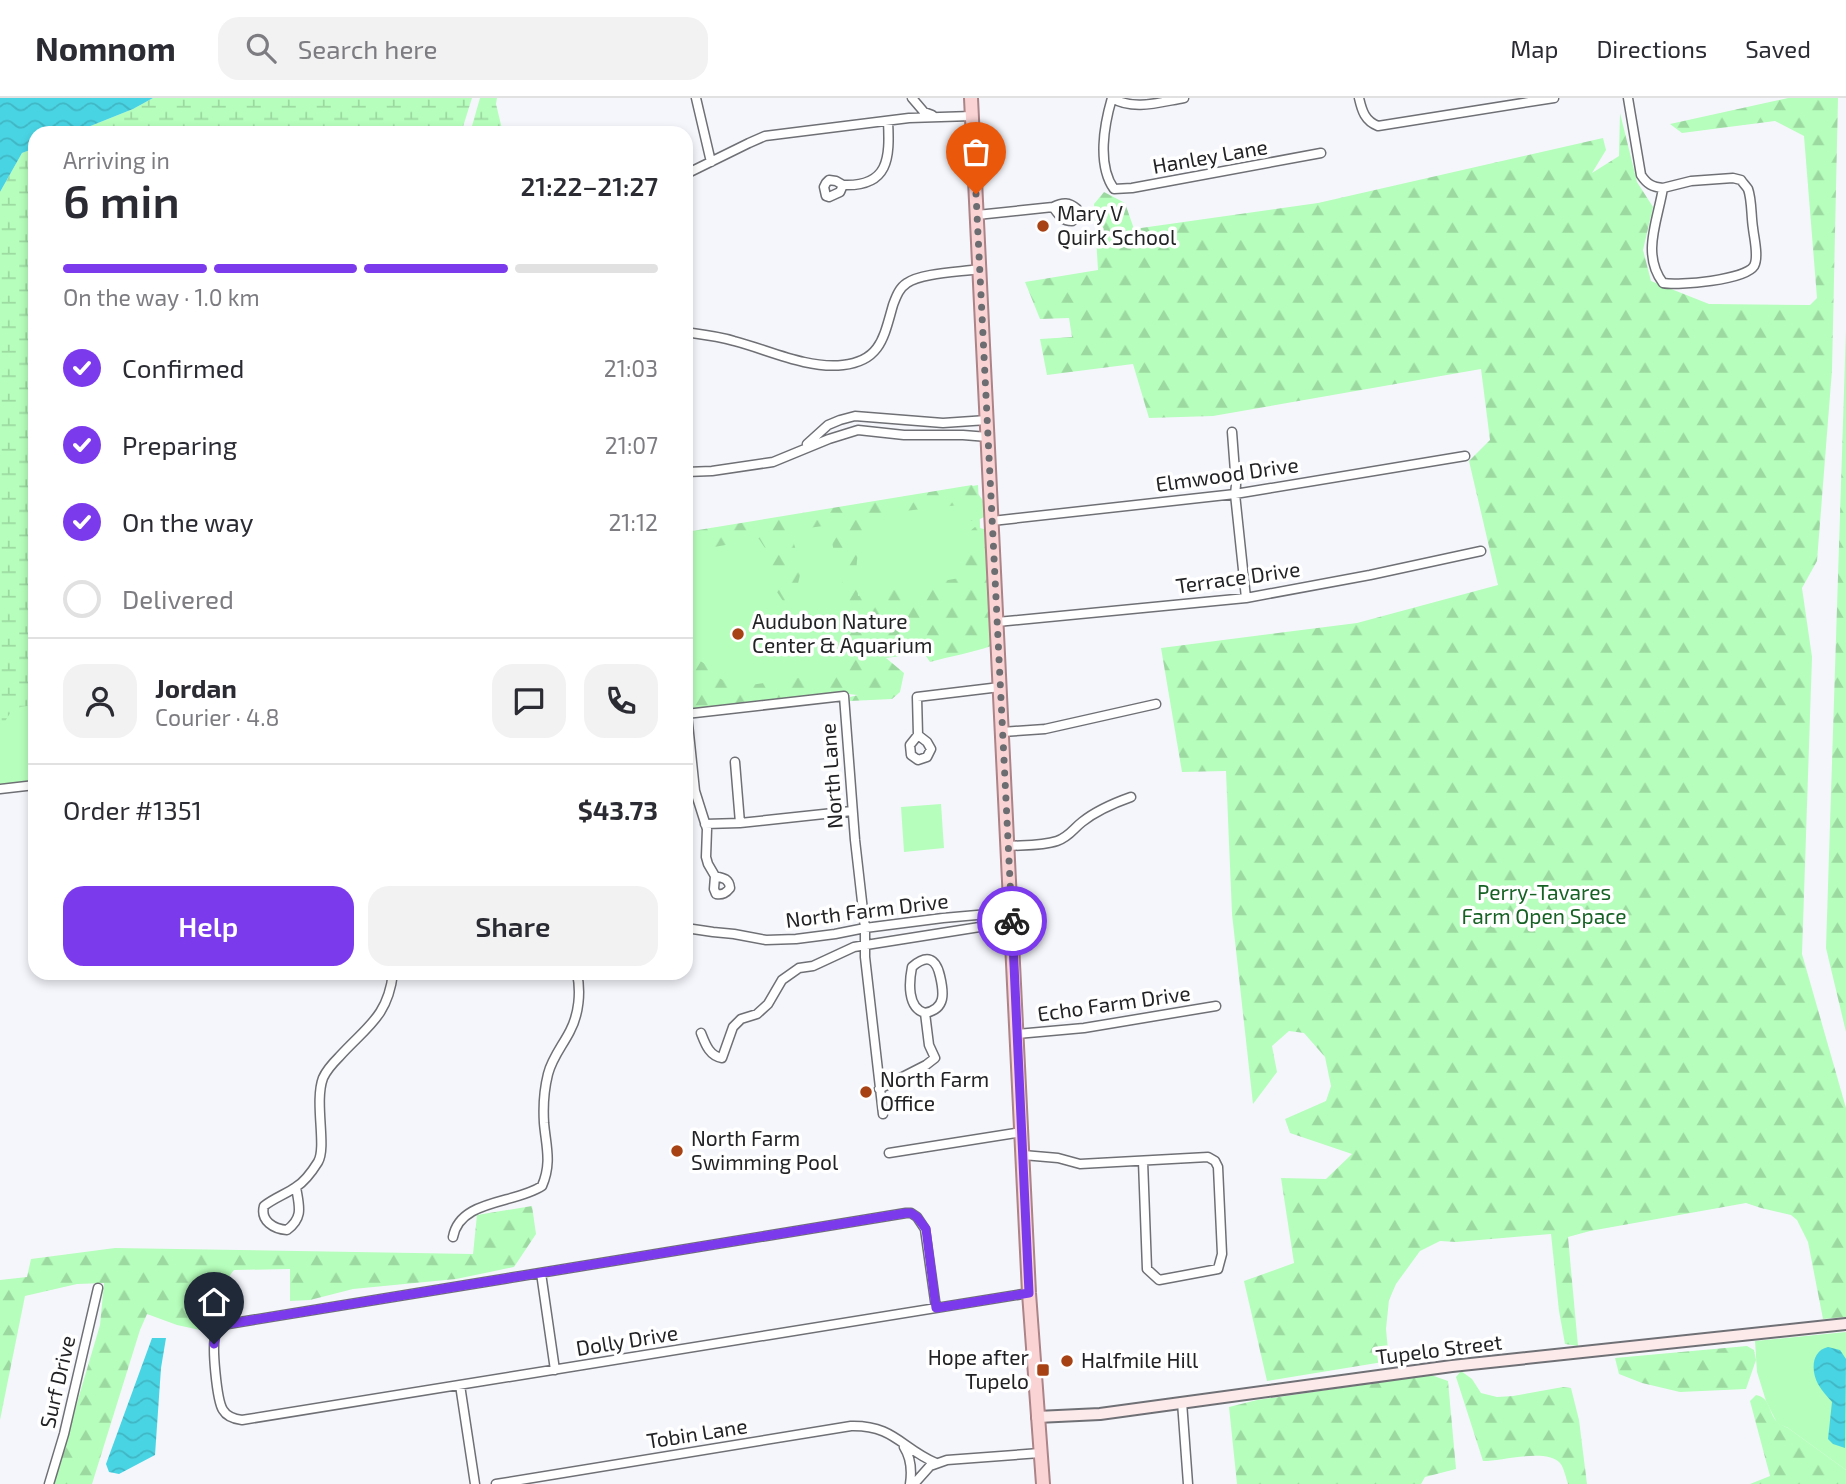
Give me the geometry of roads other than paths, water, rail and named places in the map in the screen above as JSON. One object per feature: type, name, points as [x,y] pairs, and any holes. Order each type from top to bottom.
[{"type":"main road","points":[[971,98],[1029,1293],[1042,1484]]},
{"type":"main road","name":"Tupelo Street","points":[[1037,1417],[1100,1414],[1452,1366],[1846,1324]]},
{"type":"street","points":[[696,98],[711,162]]},
{"type":"street","points":[[912,98],[925,112],[935,117]]},
{"type":"street","points":[[1112,98],[1123,104],[1139,105],[1184,98]]},
{"type":"street","name":"Hanley Lane","points":[[1112,98],[1104,148],[1108,181],[1114,189],[1321,153]]},
{"type":"street","points":[[1359,98],[1364,115],[1370,123],[1378,126],[1554,98]]},
{"type":"street","points":[[1628,98],[1641,175],[1645,182],[1662,188],[1692,181],[1733,178],[1741,180],[1748,189],[1755,246],[1754,266],[1748,272],[1736,276],[1683,284],[1663,283],[1654,267],[1651,248],[1662,188]]},
{"type":"street","points":[[693,171],[765,136],[888,121],[972,116]]},
{"type":"street","points":[[844,185],[871,182],[878,177],[883,169],[888,148],[888,121]]},
{"type":"street","points":[[977,215],[1053,207]]},
{"type":"street","points":[[693,333],[733,340],[823,365],[856,363],[869,358],[877,349],[897,295],[904,285],[929,275],[979,269]]},
{"type":"street","points":[[793,454],[814,440],[828,425],[840,420],[864,416],[950,423],[987,420]]},
{"type":"street","points":[[864,416],[865,430]]},
{"type":"street","points":[[903,421],[904,435]]},
{"type":"street","points":[[949,436],[950,423]]},
{"type":"street","points":[[693,472],[774,462],[858,430],[904,435],[988,438]]},
{"type":"street","points":[[1232,432],[1235,494],[1246,598]]},
{"type":"street","name":"Elmwood Drive","points":[[992,521],[1235,494],[1465,456]]},
{"type":"street","name":"Terrace Drive","points":[[997,622],[1246,598],[1481,551]]},
{"type":"street","points":[[918,735],[917,697],[1000,687]]},
{"type":"street","name":"North Lane","points":[[693,713],[844,696],[852,811],[865,928],[865,957],[883,1114]]},
{"type":"street","points":[[1002,733],[1045,729],[1156,705]]},
{"type":"street","points":[[735,762],[740,823]]},
{"type":"street","points":[[693,772],[695,791],[705,824],[707,861],[716,876]]},
{"type":"street","points":[[0,789],[28,786]]},
{"type":"street","points":[[1008,846],[1057,841],[1069,836],[1081,822],[1109,805],[1131,797]]},
{"type":"street","points":[[705,824],[852,811]]},
{"type":"street","name":"North Farm Drive","points":[[693,929],[734,933],[766,940],[821,936],[943,918],[1011,912]]},
{"type":"street","name":"North Farm Drive","points":[[701,1033],[712,1054],[722,1058],[733,1027],[741,1019],[757,1014],[782,980],[799,968],[813,966],[855,947],[972,928],[1012,926]]},
{"type":"street","points":[[927,959],[938,966],[943,994],[942,1002],[937,1008],[926,1013],[915,1006],[910,977],[912,967],[927,959]]},
{"type":"street","points":[[296,1187],[299,1205],[297,1221],[287,1230],[270,1225],[265,1218],[264,1206],[296,1187],[320,1159],[319,1097],[324,1075],[380,1014],[391,980]]},
{"type":"street","points":[[453,1237],[459,1222],[471,1212],[483,1206],[525,1195],[542,1186],[548,1158],[544,1107],[548,1075],[576,1017],[577,980]]},
{"type":"street","name":"Echo Farm Drive","points":[[1017,1034],[1084,1028],[1216,1006]]},
{"type":"street","points":[[879,1089],[935,1058],[929,1045],[926,1013]]},
{"type":"street","points":[[890,1153],[1022,1132]]},
{"type":"street","points":[[1023,1155],[1058,1158],[1080,1164],[1208,1157],[1215,1161],[1218,1167],[1222,1254],[1218,1269],[1159,1280],[1147,1269],[1143,1161]]},
{"type":"street","points":[[555,1370],[541,1273],[911,1213],[926,1229],[936,1308]]},
{"type":"street","name":"Dolly Drive","points":[[541,1273],[223,1326],[216,1334],[214,1353],[220,1405],[230,1417],[242,1420],[1029,1293]]},
{"type":"street","name":"Surf Drive","points":[[50,1484],[98,1288]]},
{"type":"street","points":[[460,1385],[475,1484]]},
{"type":"street","points":[[1182,1402],[1188,1484]]},
{"type":"street","name":"Tobin Lane","points":[[496,1484],[535,1481],[851,1426],[880,1429],[936,1463]]},
{"type":"street","points":[[901,1441],[910,1461],[912,1484]]},
{"type":"street","points":[[912,1484],[936,1463],[965,1458],[1040,1453]]},
{"type":"water","points":[[0,98],[153,98],[90,126],[28,126],[28,151],[22,153],[0,192]]},
{"type":"water","points":[[152,1338],[166,1338],[161,1368],[155,1455],[119,1474],[109,1472],[106,1464]]},
{"type":"water","points":[[1828,1347],[1840,1350],[1846,1359],[1845,1448],[1828,1439],[1832,1402],[1820,1387],[1814,1373],[1814,1362],[1818,1353]]},
{"type":"place","name":"Mary V Quirk School","points":[[1043,226]]},
{"type":"place","name":"Audubon Nature Center & Aquarium","points":[[738,634]]},
{"type":"place","name":"North Farm Office","points":[[866,1092]]},
{"type":"place","name":"North Farm Swimming Pool","points":[[677,1151]]},
{"type":"place","name":"Halfmile Hill","points":[[1067,1361]]},
{"type":"place","name":"Hope after Tupelo","points":[[1043,1370]]},
{"type":"park label","name":"Perry-Tavares Farm Open Space","points":[[1544,905]]}]
